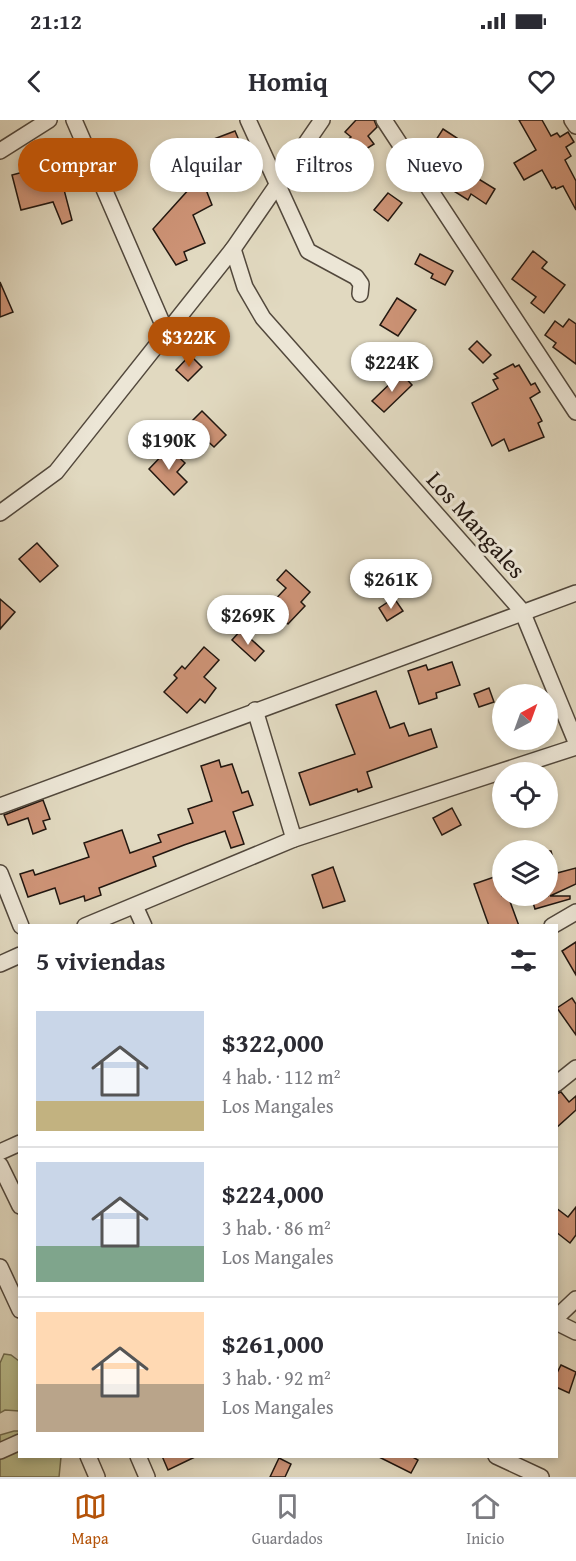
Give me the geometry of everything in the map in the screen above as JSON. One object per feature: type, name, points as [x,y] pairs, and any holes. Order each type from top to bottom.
[{"type":"street","points":[[0,151],[50,120]]},
{"type":"street","points":[[74,120],[167,334]]},
{"type":"street","points":[[248,120],[275,181]]},
{"type":"street","points":[[310,138],[322,120]]},
{"type":"street","points":[[384,120],[576,412]]},
{"type":"street","points":[[0,513],[56,472],[233,249],[275,188]]},
{"type":"street","points":[[280,192],[308,251],[356,277],[361,284],[360,294]]},
{"type":"street","name":"Los Mangales","points":[[233,249],[253,303],[522,611],[576,742]]},
{"type":"street","points":[[0,806],[522,611],[576,593]]},
{"type":"street","points":[[255,710],[294,839]]},
{"type":"street","points":[[90,924],[294,839],[576,747]]},
{"type":"street","points":[[0,873],[20,924]]},
{"type":"street","points":[[135,906],[143,924]]},
{"type":"street","points":[[555,924],[576,912]]},
{"type":"street","points":[[0,964],[18,956]]},
{"type":"street","points":[[558,1082],[576,1068]]},
{"type":"street","points":[[0,1152],[18,1144]]},
{"type":"street","points":[[0,1165],[18,1202]]},
{"type":"street","points":[[0,1267],[18,1306]]},
{"type":"street","points":[[558,1318],[576,1299]]},
{"type":"street","points":[[558,1321],[576,1332]]},
{"type":"street","points":[[0,1451],[18,1443]]},
{"type":"street","points":[[89,1458],[97,1477]]},
{"type":"street","points":[[139,1458],[147,1477]]},
{"type":"street","points":[[500,1458],[541,1477]]},
{"type":"green space","points":[[4,1354],[11,1355],[18,1360],[18,1411],[5,1410],[0,1413],[0,1363]]},
{"type":"green space","points":[[18,1431],[18,1458],[61,1458],[59,1477],[0,1477],[0,1435]]},
{"type":"building","points":[[356,120],[374,120],[377,127],[368,136],[370,138],[350,138],[345,132]]},
{"type":"building","points":[[519,120],[542,120],[551,136],[557,133],[560,137],[568,132],[574,142],[566,147],[571,156],[565,160],[576,181],[576,210],[563,186],[552,188],[542,170],[524,180],[514,163],[536,150]]},
{"type":"building","points":[[443,129],[457,138],[437,138]]},
{"type":"building","points":[[235,131],[238,138],[217,138]]},
{"type":"building","points":[[18,173],[18,192],[65,192],[72,220],[62,224],[53,202],[21,210],[12,175]]},
{"type":"building","points":[[484,182],[495,189],[486,204],[471,194],[468,200],[455,192],[484,192]]},
{"type":"building","points":[[186,192],[207,192],[212,205],[193,215],[205,243],[184,252],[187,260],[176,265],[153,229]]},
{"type":"building","points":[[388,193],[402,203],[388,221],[374,210]]},
{"type":"building","points":[[533,251],[547,262],[542,268],[565,285],[544,313],[531,303],[536,297],[512,279]]},
{"type":"building","points":[[420,254],[453,271],[445,285],[431,278],[433,274],[415,264]]},
{"type":"building","points":[[0,282],[13,312],[0,317]]},
{"type":"building","points":[[397,298],[416,310],[398,336],[380,325]]},
{"type":"building","points":[[569,319],[576,324],[576,364],[553,347],[556,343],[545,335],[555,321],[563,327]]},
{"type":"building","points":[[477,341],[491,355],[483,363],[469,349]]},
{"type":"building","points":[[190,355],[202,367],[188,381],[176,370]]},
{"type":"building","points":[[513,364],[515,367],[519,365],[531,385],[535,383],[540,392],[530,398],[542,421],[538,423],[544,437],[509,451],[504,439],[492,446],[472,403],[498,389],[493,380],[498,378],[494,374]]},
{"type":"building","points":[[401,373],[412,385],[384,412],[372,401]]},
{"type":"building","points":[[202,411],[226,435],[214,447],[189,424]]},
{"type":"building","points":[[169,448],[185,463],[177,472],[187,482],[174,495],[149,469]]},
{"type":"building","points":[[37,543],[58,566],[40,582],[19,559]]},
{"type":"building","points":[[286,570],[310,592],[301,602],[305,606],[288,624],[269,606],[286,588],[277,580]]},
{"type":"building","points":[[392,572],[410,588],[398,594],[381,578]]},
{"type":"building","points":[[394,598],[403,611],[387,621],[379,608]]},
{"type":"building","points":[[0,599],[15,612],[0,629]]},
{"type":"building","points":[[241,630],[264,651],[255,661],[232,640]]},
{"type":"building","points":[[204,647],[219,660],[204,677],[216,688],[205,703],[200,699],[187,713],[164,692],[177,678],[174,675],[182,666],[185,669]]},
{"type":"building","points":[[452,662],[460,685],[436,693],[437,698],[419,704],[408,671],[426,665],[428,670]]},
{"type":"building","points":[[489,688],[492,703],[479,707],[474,694]]},
{"type":"building","points":[[376,691],[390,728],[404,723],[409,736],[431,729],[437,747],[367,772],[372,787],[358,792],[357,789],[310,805],[299,773],[355,754],[336,705]]},
{"type":"building","points":[[219,760],[221,767],[232,764],[242,793],[248,791],[253,805],[233,812],[244,844],[231,848],[225,831],[184,845],[153,857],[156,866],[99,888],[101,895],[85,901],[84,896],[60,904],[55,888],[28,897],[20,874],[33,870],[35,875],[89,857],[84,843],[122,830],[130,853],[161,842],[158,835],[193,823],[188,809],[212,801],[201,766]]},
{"type":"building","points":[[43,800],[50,819],[43,821],[46,829],[33,834],[28,818],[8,825],[4,815]]},
{"type":"building","points":[[452,808],[461,825],[442,835],[433,818]]},
{"type":"building","points":[[333,867],[345,901],[323,908],[312,875]]},
{"type":"building","points":[[576,868],[576,884],[558,892],[558,873]]},
{"type":"building","points":[[492,878],[492,906],[512,906],[518,924],[488,924],[474,884]]},
{"type":"building","points":[[558,896],[570,896],[570,899],[558,902]]},
{"type":"building","points":[[576,942],[576,975],[562,951]]},
{"type":"building","points":[[572,998],[576,1004],[576,1035],[558,1009]]},
{"type":"building","points":[[561,1092],[569,1102],[576,1096],[576,1110],[558,1126],[558,1093]]},
{"type":"building","points":[[576,1207],[576,1235],[570,1243],[558,1234],[558,1210],[568,1217]]},
{"type":"building","points":[[561,1365],[576,1372],[569,1393],[558,1388],[558,1371]]},
{"type":"building","points":[[163,1458],[193,1458],[168,1470]]},
{"type":"building","points":[[279,1458],[291,1464],[285,1477],[270,1477]]},
{"type":"building","points":[[381,1458],[414,1458],[418,1460],[411,1473]]}]
